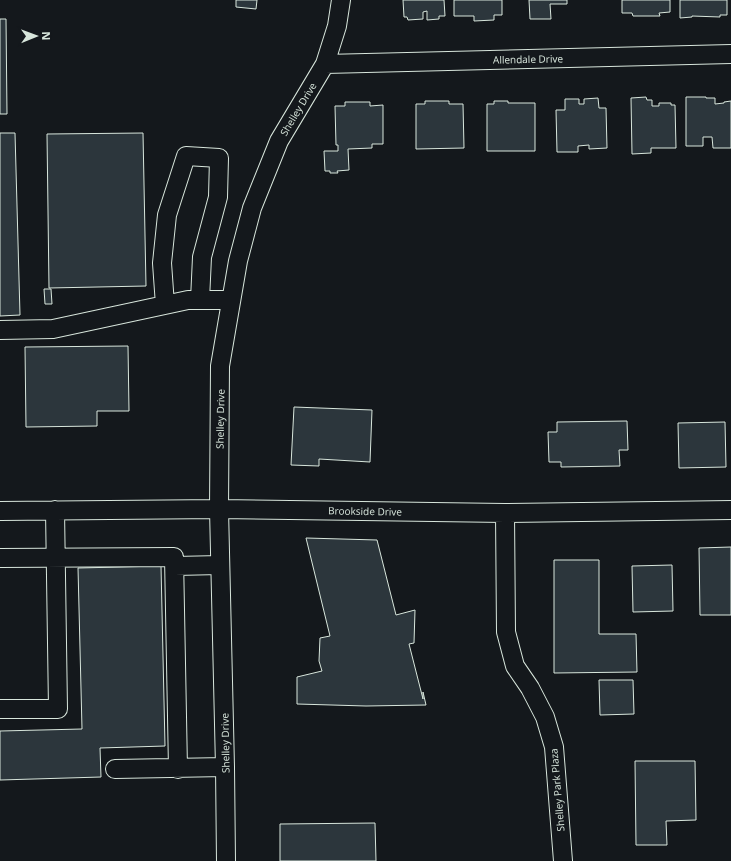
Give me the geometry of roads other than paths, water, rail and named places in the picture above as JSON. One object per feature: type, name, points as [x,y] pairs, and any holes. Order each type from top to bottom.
[{"type":"street","name":"Shelley Drive","points":[[226,861],[219,509],[220,366],[238,261],[252,208],[279,141],[325,64],[337,26],[341,0]]},
{"type":"street","name":"Allendale Drive","points":[[325,64],[731,54]]},
{"type":"street","points":[[165,305],[162,263],[167,215],[186,156],[219,158],[218,197],[202,257],[200,300]]},
{"type":"street","points":[[0,330],[54,329],[188,300],[231,300]]},
{"type":"street","name":"Brookside Drive","points":[[0,511],[219,509],[505,513],[731,510]]},
{"type":"street","points":[[0,709],[58,709],[55,510]]},
{"type":"street","name":"Shelley Park Plaza","points":[[505,513],[506,632],[515,666],[530,688],[545,717],[554,747],[563,861]]},
{"type":"street","points":[[0,558],[174,557],[178,768]]},
{"type":"street","points":[[174,566],[220,565]]},
{"type":"street","points":[[115,769],[225,767]]}]
